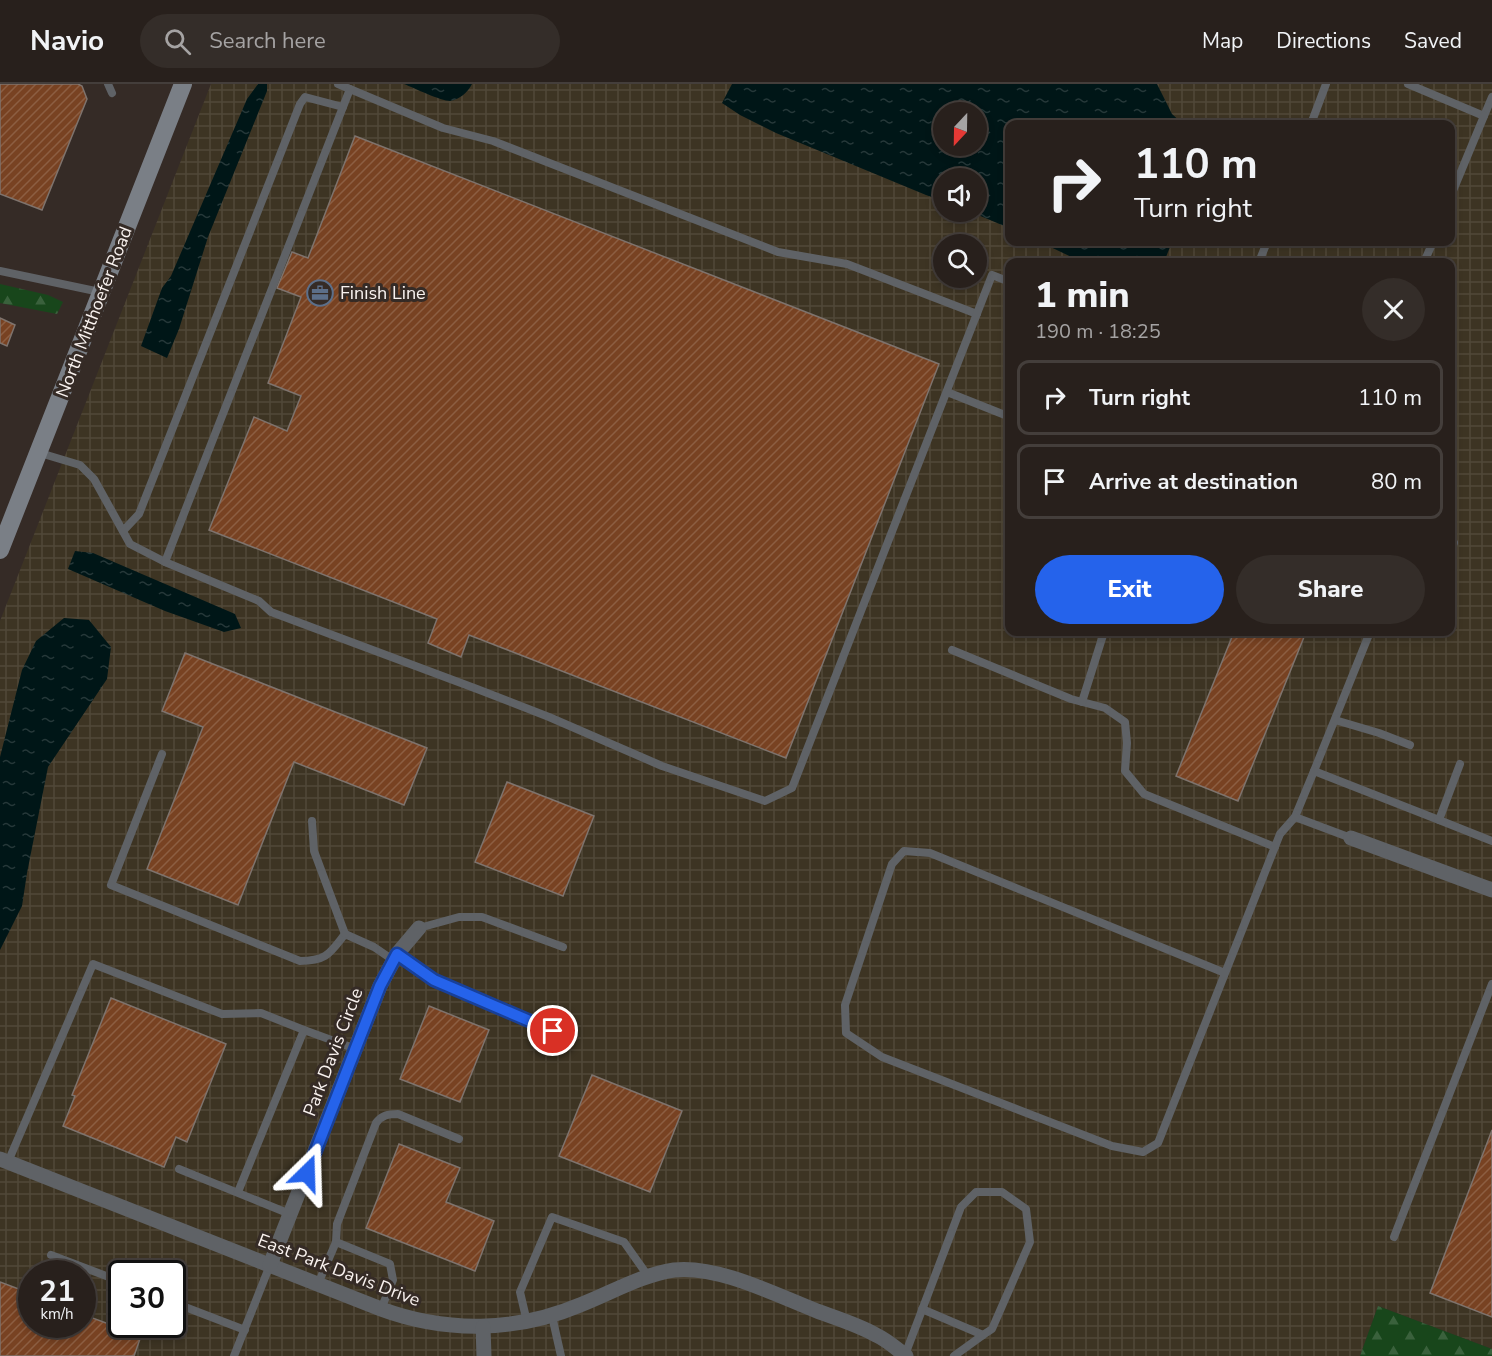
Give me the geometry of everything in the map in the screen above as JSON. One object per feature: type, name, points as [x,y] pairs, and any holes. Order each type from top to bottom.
[{"type":"main road","name":"North Mitthoefer Road","points":[[1,542],[183,84]]},
{"type":"street","points":[[1351,838],[1492,890]]},
{"type":"street","name":"Park Davis Circle","points":[[270,1265],[380,986],[395,957],[419,928]]},
{"type":"street","name":"East Park Davis Drive","points":[[4,1161],[381,1309],[424,1322],[483,1327],[527,1322],[552,1316],[648,1276],[674,1270],[698,1270],[733,1278],[876,1335],[905,1355]]},
{"type":"street","points":[[483,1327],[484,1356]]},
{"type":"lane","points":[[108,84],[112,93]]},
{"type":"lane","points":[[338,84],[443,128],[493,141],[778,252],[847,264],[977,314]]},
{"type":"lane","points":[[1312,120],[1326,84]]},
{"type":"lane","points":[[1408,84],[1485,116]]},
{"type":"lane","points":[[165,562],[350,89]]},
{"type":"lane","points":[[123,531],[139,514],[300,104],[305,97],[343,107]]},
{"type":"lane","points":[[1455,186],[1492,97]]},
{"type":"lane","points":[[0,271],[101,292]]},
{"type":"lane","points":[[38,453],[80,465],[94,479],[130,544],[165,562],[259,601],[271,612],[549,717],[663,766],[765,801],[792,788],[992,276],[1005,280]]},
{"type":"lane","points":[[947,392],[1005,415]]},
{"type":"lane","points":[[1082,702],[1103,636]]},
{"type":"lane","points":[[1225,973],[930,853],[903,852],[892,864],[845,1005],[846,1033],[882,1057],[1113,1146],[1143,1152],[1158,1143],[1280,834],[1295,817],[1368,636]]},
{"type":"lane","points":[[952,650],[1071,699],[1105,708],[1125,722],[1127,743],[1125,771],[1144,794],[1275,847]]},
{"type":"lane","points":[[1335,720],[1410,745]]},
{"type":"lane","points":[[162,754],[111,885],[300,961],[314,961],[329,955],[345,934]]},
{"type":"lane","points":[[1439,820],[1460,764]]},
{"type":"lane","points":[[1314,771],[1492,841]]},
{"type":"lane","points":[[1295,817],[1351,838]]},
{"type":"lane","points":[[312,821],[314,852],[345,934],[395,957],[434,980],[553,1031]]},
{"type":"lane","points":[[419,928],[459,917],[482,917],[563,947]]},
{"type":"lane","points":[[4,1161],[93,964],[222,1014],[261,1013],[356,1049]]},
{"type":"lane","points":[[1395,1237],[1492,984]]},
{"type":"lane","points":[[238,1192],[304,1030]]},
{"type":"lane","points":[[318,1284],[336,1242],[337,1224],[376,1123],[381,1117],[399,1114],[459,1139]]},
{"type":"lane","points":[[179,1169],[290,1214]]},
{"type":"lane","points":[[905,1355],[961,1207],[976,1192],[1002,1192],[1026,1209],[1030,1242],[992,1329],[954,1356]]},
{"type":"lane","points":[[527,1322],[520,1292],[552,1217],[624,1242],[648,1276]]},
{"type":"lane","points":[[336,1242],[390,1264],[393,1280],[381,1309]]},
{"type":"lane","points":[[51,1255],[108,1277]]},
{"type":"lane","points":[[234,1356],[270,1265]]},
{"type":"lane","points":[[186,1307],[244,1330]]},
{"type":"lane","points":[[922,1309],[983,1335]]},
{"type":"lane","points":[[552,1316],[561,1356]]},
{"type":"shaded area","points":[[211,84],[1492,84],[1492,1349],[1378,1306],[1360,1356],[0,1356],[0,621]]},
{"type":"green space","points":[[0,284],[48,295],[63,302],[57,314],[0,303]]},
{"type":"green space","points":[[1378,1306],[1492,1349],[1492,1356],[1360,1356]]},
{"type":"water","points":[[258,84],[267,84],[267,91],[208,237],[179,329],[167,358],[141,346],[162,288],[171,276],[247,99]]},
{"type":"water","points":[[404,84],[472,84],[463,95],[450,101]]},
{"type":"water","points":[[732,84],[1157,84],[1172,114],[1179,120],[1005,120],[1005,226],[987,219],[987,168],[933,168],[933,197],[776,133],[722,103]]},
{"type":"water","points":[[1048,246],[1170,246],[1166,258],[1074,258]]},
{"type":"water","points":[[75,551],[93,553],[235,614],[241,628],[224,632],[165,611],[68,569]]},
{"type":"water","points":[[64,618],[89,620],[111,647],[107,679],[48,767],[22,906],[0,950],[0,757],[22,670],[36,641]]},
{"type":"building","points":[[0,84],[78,84],[82,86],[87,99],[42,210],[0,194]]},
{"type":"building","points":[[355,136],[939,364],[786,758],[469,635],[461,657],[428,643],[437,619],[209,530],[254,417],[287,431],[301,396],[268,383],[301,297],[277,288],[292,252],[308,258]]},
{"type":"building","points":[[0,318],[15,325],[7,346],[0,343]]},
{"type":"building","points":[[1232,636],[1304,636],[1238,801],[1176,776]]},
{"type":"building","points":[[185,653],[427,748],[404,805],[294,762],[238,905],[147,869],[203,727],[162,711]]},
{"type":"building","points":[[507,782],[594,816],[563,896],[475,862]]},
{"type":"building","points":[[111,998],[226,1044],[187,1142],[176,1137],[164,1167],[63,1126],[75,1096],[72,1095]]},
{"type":"building","points":[[429,1006],[489,1030],[460,1102],[400,1079]]},
{"type":"building","points":[[592,1075],[682,1111],[650,1192],[559,1156]]},
{"type":"building","points":[[1492,1130],[1492,1317],[1430,1293]]},
{"type":"building","points":[[399,1144],[460,1168],[446,1202],[494,1221],[475,1271],[366,1228]]},
{"type":"building","points":[[0,1282],[18,1289],[18,1338],[96,1338],[96,1319],[108,1324],[108,1338],[140,1338],[134,1356],[0,1356]]},
{"type":"place","name":"Finish Line","points":[[320,293]]},
{"type":"route","points":[[307,1173],[380,986],[397,954],[434,980],[553,1031]]}]
